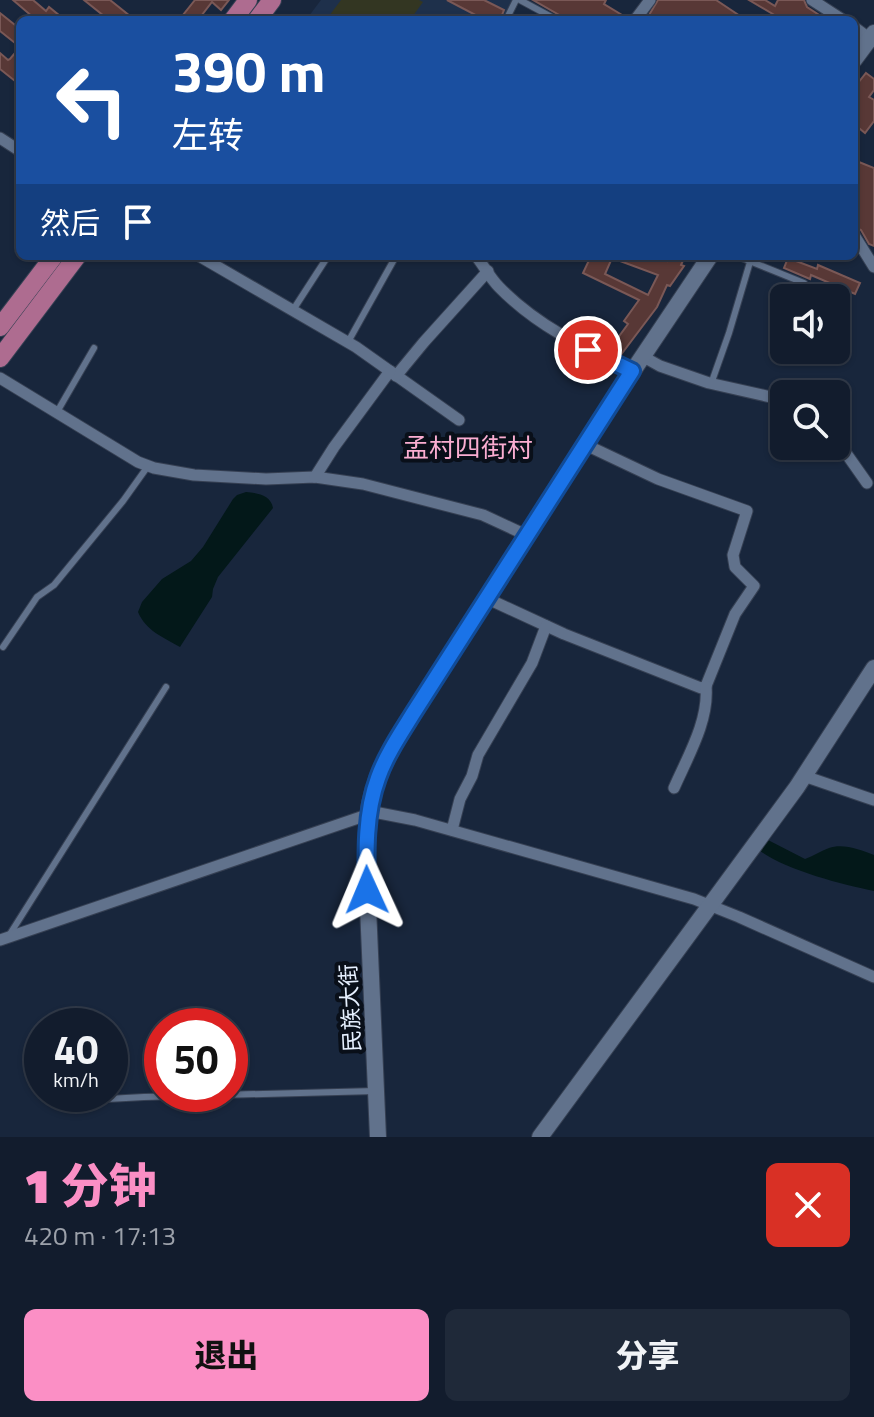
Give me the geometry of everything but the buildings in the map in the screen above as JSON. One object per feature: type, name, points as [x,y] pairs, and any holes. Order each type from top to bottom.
[{"type":"main road","points":[[858,55],[873,38]]},
{"type":"main road","points":[[0,327],[51,260]]},
{"type":"main road","points":[[0,358],[74,260]]},
{"type":"main road","name":"民族大街","points":[[378,1137],[366,861],[369,815],[378,776],[393,746],[584,444],[707,260]]},
{"type":"main road","points":[[540,1137],[804,776],[874,668]]},
{"type":"street","points":[[812,0],[837,16]]},
{"type":"street","points":[[858,241],[874,267]]},
{"type":"street","points":[[206,260],[348,342],[459,420]]},
{"type":"street","points":[[479,260],[513,301],[549,328],[632,371]]},
{"type":"street","points":[[315,477],[334,447],[393,373],[488,271]]},
{"type":"street","points":[[642,356],[660,366],[711,384],[770,397]]},
{"type":"street","points":[[0,378],[148,466],[194,475],[266,479],[315,477],[363,484],[483,515],[526,535]]},
{"type":"street","points":[[584,444],[658,479],[747,511],[733,555],[735,567],[754,586],[735,614],[720,649],[706,686],[705,712],[674,788]]},
{"type":"street","points":[[850,459],[867,483]]},
{"type":"street","points":[[486,598],[546,626],[701,688],[706,686]]},
{"type":"street","points":[[452,830],[460,799],[478,755],[532,663],[546,626]]},
{"type":"street","points":[[804,776],[874,800]]},
{"type":"street","points":[[4,938],[379,813],[452,830],[694,899],[874,977]]},
{"type":"lane","points":[[518,0],[549,16]]},
{"type":"lane","points":[[293,310],[325,260]]},
{"type":"lane","points":[[348,342],[394,260]]},
{"type":"lane","points":[[746,260],[804,283]]},
{"type":"lane","points":[[711,384],[750,262]]},
{"type":"lane","points":[[57,412],[94,348]]},
{"type":"lane","points":[[3,647],[37,597],[54,585],[148,466]]},
{"type":"lane","points":[[4,938],[166,687]]},
{"type":"lane","points":[[128,1098],[376,1091]]},
{"type":"shaded area","points":[[321,0],[513,0],[505,16],[309,16]]},
{"type":"shaded area","points":[[246,492],[266,497],[273,508],[218,577],[212,597],[180,647],[146,624],[138,612],[142,602],[162,579],[191,561],[233,499]]},
{"type":"shaded area","points":[[768,840],[805,859],[840,846],[874,855],[874,891],[782,864],[759,850]]},
{"type":"green space","points":[[341,0],[423,2],[413,16],[329,16]]},
{"type":"district","name":"孟村四街村","points":[[468,447]]},
{"type":"route","points":[[367,890],[369,808],[378,776],[388,756],[632,371],[588,350]]}]
